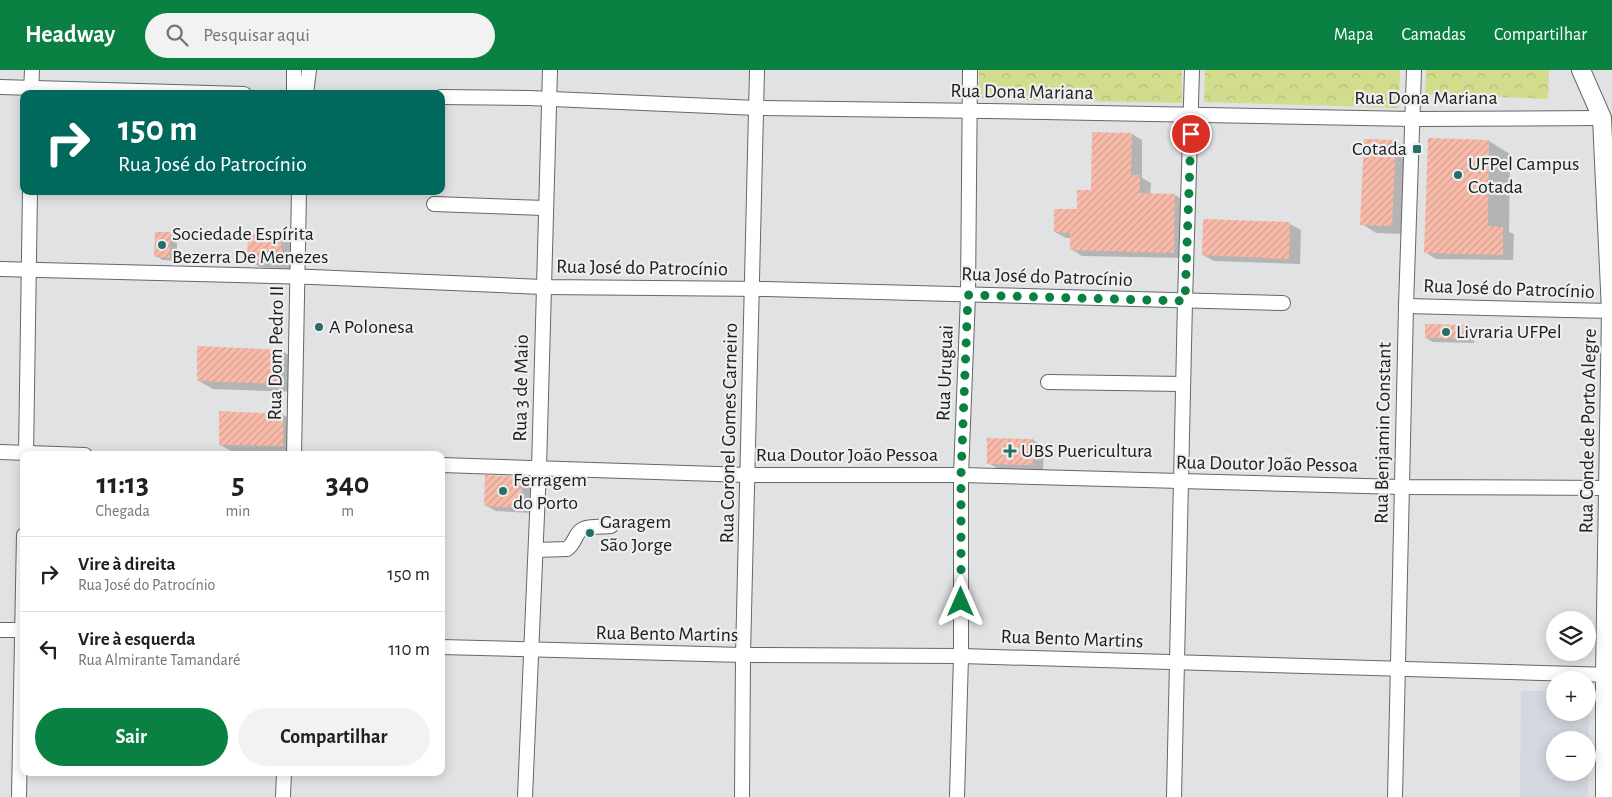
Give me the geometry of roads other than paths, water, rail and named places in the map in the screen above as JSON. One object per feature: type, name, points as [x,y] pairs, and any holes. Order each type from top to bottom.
[{"type":"main road","name":"Rua Conde de Porto Alegre","points":[[1581,70],[1602,118],[1611,311],[1609,675],[1605,797]]},
{"type":"street","points":[[31,90],[32,70]]},
{"type":"street","points":[[294,70],[294,90]]},
{"type":"street","points":[[306,90],[309,70]]},
{"type":"street","name":"Rua 3 de Maio","points":[[525,797],[539,468],[550,70]]},
{"type":"street","name":"Rua Coronel Gomes Carneiro","points":[[742,797],[743,655],[757,70]]},
{"type":"street","name":"Rua Uruguai","points":[[956,797],[961,656],[961,475],[968,295],[970,70]]},
{"type":"street","points":[[1174,797],[1192,70]]},
{"type":"street","name":"Rua Benjamin Constant","points":[[1395,797],[1406,306],[1414,70]]},
{"type":"street","points":[[0,87],[23,90]]},
{"type":"street","name":"Rua Dona Mariana","points":[[445,97],[549,98],[756,108],[1413,119],[1602,118]]},
{"type":"street","points":[[26,451],[30,195]]},
{"type":"street","name":"Rua Dom Pedro II","points":[[294,451],[299,195]]},
{"type":"street","points":[[434,204],[545,208]]},
{"type":"street","name":"Rua José do Patrocínio","points":[[0,269],[298,276],[543,287],[752,289],[1283,304]]},
{"type":"street","name":"Rua José do Patrocínio","points":[[1406,306],[1611,311]]},
{"type":"street","points":[[1048,382],[1183,384]]},
{"type":"street","points":[[0,452],[20,454]]},
{"type":"street","name":"Rua Doutor João Pessoa","points":[[445,465],[748,476],[961,475],[1402,487],[1610,488]]},
{"type":"street","points":[[536,550],[567,549],[572,546],[579,532],[584,529],[611,526]]},
{"type":"street","points":[[0,630],[20,630]]},
{"type":"street","name":"Rua Bento Martins","points":[[445,647],[532,651],[743,655],[961,656],[1609,675]]},
{"type":"street","points":[[18,797],[20,730]]},
{"type":"street","points":[[283,797],[284,776]]},
{"type":"place","name":"Cotada","points":[[1417,149]]},
{"type":"place","name":"UFPel Campus Cotada","points":[[1458,175]]},
{"type":"place","name":"Sociedade Espírita Bezerra De Menezes","points":[[162,245]]},
{"type":"place","name":"A Polonesa","points":[[319,327]]},
{"type":"place","name":"Livraria UFPel","points":[[1446,332]]},
{"type":"place","name":"UBS Puericultura","points":[[1010,451]]},
{"type":"place","name":"Ferragem do Porto","points":[[503,491]]},
{"type":"place","name":"Garagem São Jorge","points":[[590,533]]}]
